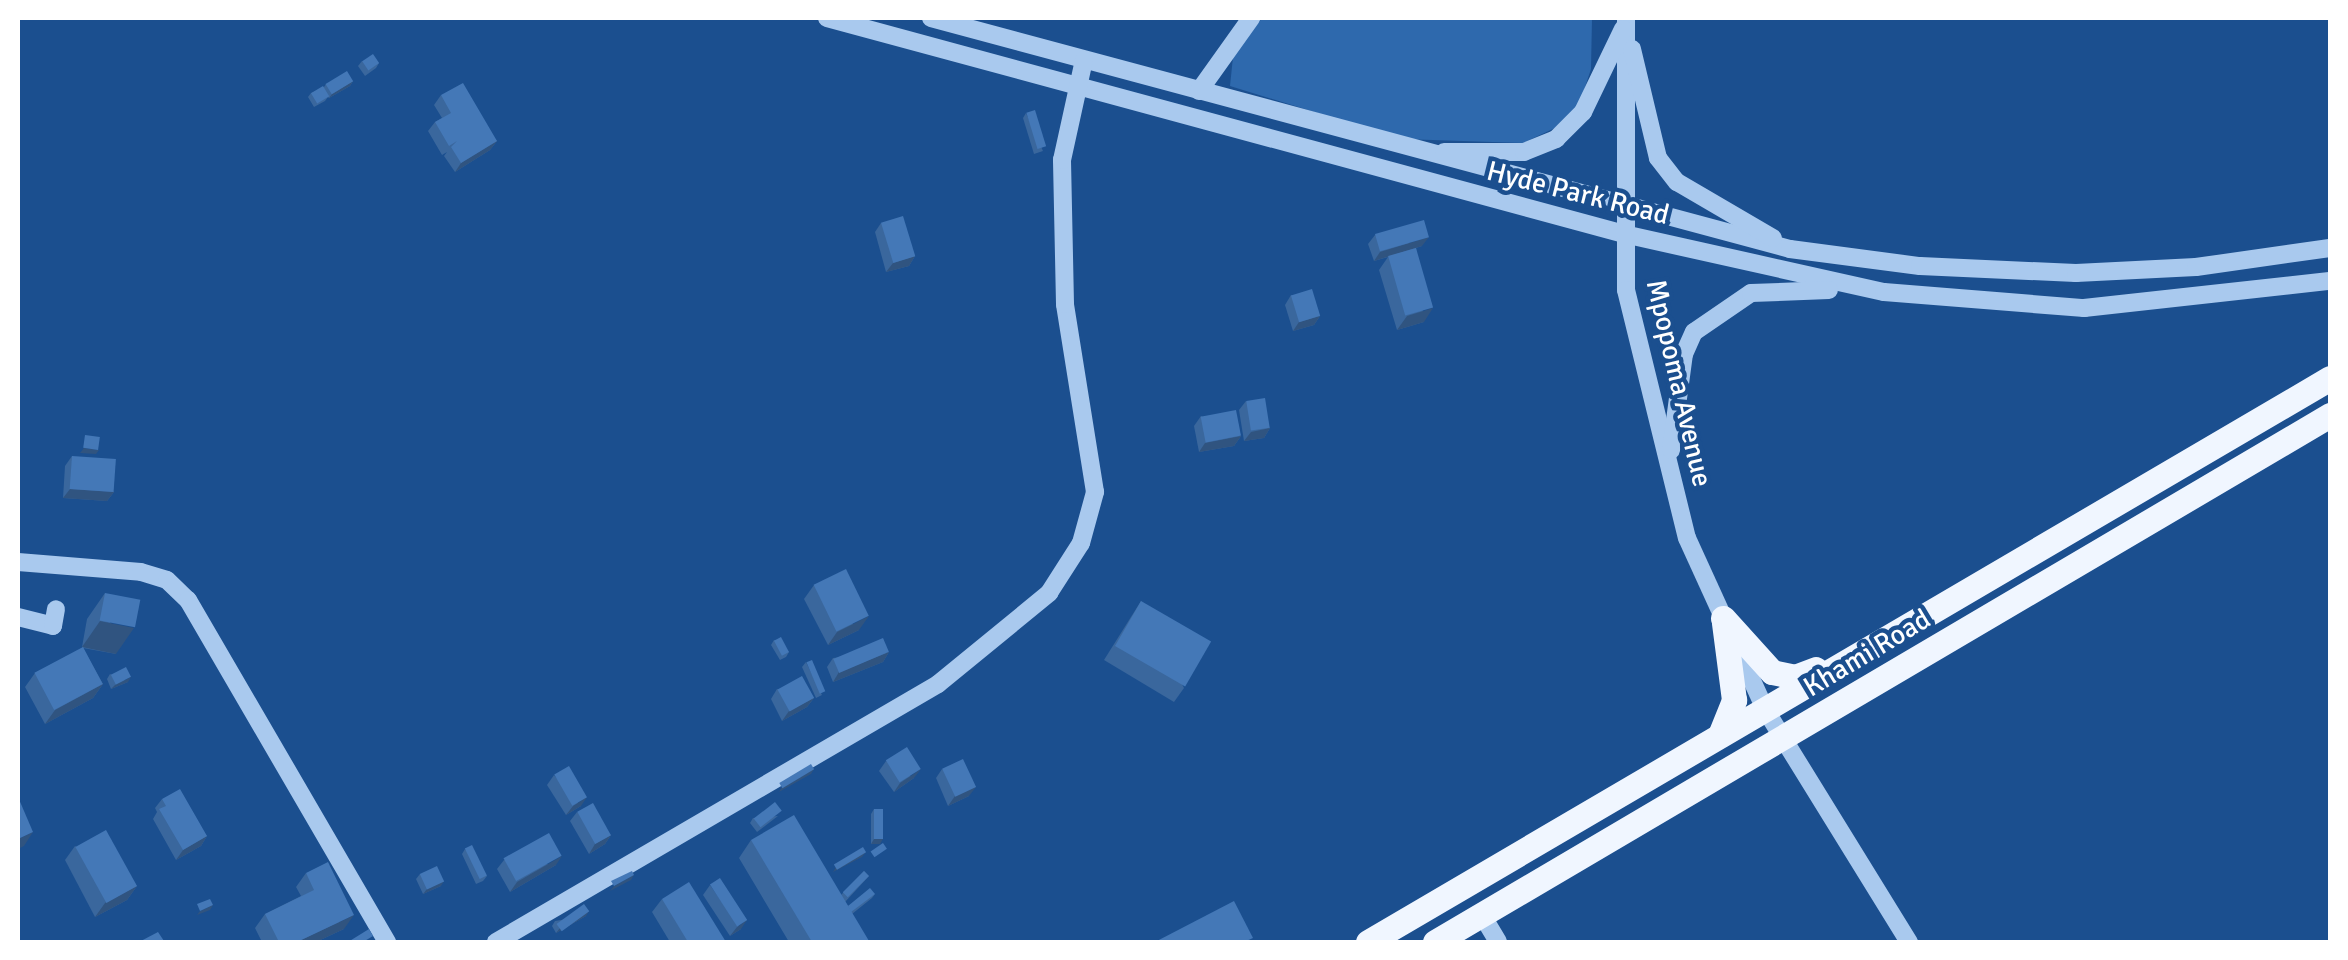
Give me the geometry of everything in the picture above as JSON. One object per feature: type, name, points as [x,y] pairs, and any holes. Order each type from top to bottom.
[{"type":"main road","points":[[1368,942],[1843,660],[2330,378]]},
{"type":"main road","name":"Khami Road","points":[[1435,942],[2330,415]]},
{"type":"main road","points":[[1723,618],[1752,656],[1782,676],[1843,660]]},
{"type":"main road","points":[[1720,734],[1734,700],[1723,618]]},
{"type":"street","name":"Hyde Park Road","points":[[827,18],[1624,234],[1884,292],[2084,308],[2330,280]]},
{"type":"street","name":"Hyde Park Road","points":[[931,18],[1414,152],[1790,248],[1920,266],[2076,273],[2196,266],[2330,248]]},
{"type":"street","points":[[1199,90],[1251,18]]},
{"type":"street","points":[[1414,152],[1524,152],[1556,138],[1583,112],[1626,21]]},
{"type":"street","points":[[1626,21],[1658,158],[1677,182],[1790,248]]},
{"type":"street","name":"Mpopoma Avenue","points":[[1626,21],[1626,290],[1687,538],[1765,709],[1909,942]]},
{"type":"street","points":[[496,942],[938,684],[1049,594],[1081,543],[1095,492],[1065,304],[1062,160],[1074,88],[1084,60]]},
{"type":"street","points":[[1669,462],[1684,354],[1694,332],[1751,293],[1884,292]]},
{"type":"street","points":[[18,562],[141,572],[167,580],[188,600],[387,942]]},
{"type":"street","points":[[18,617],[53,626],[56,610]]},
{"type":"street","points":[[1482,915],[1498,942]]},
{"type":"shaded area","points":[[1262,18],[1592,18],[1591,69],[1579,105],[1555,128],[1523,143],[1402,139],[1230,86],[1233,57]]},
{"type":"building","points":[[373,54],[379,63],[368,70],[362,61]]},
{"type":"building","points":[[347,71],[353,81],[332,94],[326,84]]},
{"type":"building","points":[[463,83],[497,141],[461,163],[451,147],[457,141],[449,146],[435,122],[451,113],[441,95]]},
{"type":"building","points":[[323,86],[329,96],[317,103],[311,93]]},
{"type":"building","points":[[1035,110],[1046,146],[1038,149],[1026,113]]},
{"type":"building","points":[[903,216],[915,256],[893,263],[881,223]]},
{"type":"building","points":[[1424,220],[1429,237],[1380,251],[1375,234]]},
{"type":"building","points":[[1416,248],[1433,308],[1405,316],[1388,256]]},
{"type":"building","points":[[1312,289],[1320,316],[1299,322],[1291,295]]},
{"type":"building","points":[[1265,398],[1270,428],[1251,431],[1246,401]]},
{"type":"building","points":[[1236,410],[1241,436],[1206,442],[1201,417]]},
{"type":"building","points":[[85,435],[100,437],[98,450],[83,448]]},
{"type":"building","points":[[72,456],[116,459],[114,492],[70,489]]},
{"type":"building","points":[[846,569],[869,616],[836,632],[814,585]]},
{"type":"building","points":[[105,593],[140,600],[135,627],[100,620]]},
{"type":"building","points":[[1141,601],[1211,642],[1185,687],[1115,646]]},
{"type":"building","points":[[781,637],[789,652],[782,656],[774,641]]},
{"type":"building","points":[[883,638],[889,652],[839,673],[833,659]]},
{"type":"building","points":[[83,647],[103,684],[54,710],[34,673]]},
{"type":"building","points":[[812,660],[825,691],[820,694],[806,662]]},
{"type":"building","points":[[126,667],[131,677],[116,685],[111,675]]},
{"type":"building","points":[[802,676],[814,698],[790,711],[778,690]]},
{"type":"building","points":[[907,747],[921,769],[900,782],[886,760]]},
{"type":"building","points":[[963,759],[976,787],[955,797],[942,769]]},
{"type":"building","points":[[811,764],[814,769],[782,788],[779,783]]},
{"type":"building","points":[[569,766],[587,797],[572,806],[554,774]]},
{"type":"building","points":[[180,789],[207,836],[183,850],[159,809],[166,806],[162,799]]},
{"type":"building","points":[[18,797],[33,832],[18,839]]},
{"type":"building","points":[[775,802],[782,811],[760,827],[754,819]]},
{"type":"building","points":[[593,803],[611,835],[595,844],[577,812]]},
{"type":"building","points":[[874,809],[883,809],[883,839],[874,839]]},
{"type":"building","points":[[794,815],[869,941],[812,942],[751,840]]},
{"type":"building","points":[[106,830],[137,886],[106,903],[75,847]]},
{"type":"building","points":[[549,833],[562,856],[516,881],[504,858]]},
{"type":"building","points":[[883,843],[887,849],[874,857],[871,851]]},
{"type":"building","points":[[472,845],[487,876],[480,879],[465,849]]},
{"type":"building","points":[[863,847],[866,852],[837,870],[834,865]]},
{"type":"building","points":[[328,862],[354,915],[297,942],[279,942],[265,914],[314,890],[306,873]]},
{"type":"building","points":[[437,866],[444,881],[427,889],[420,874]]},
{"type":"building","points":[[632,871],[634,875],[614,886],[611,881]]},
{"type":"building","points":[[864,871],[869,876],[848,897],[843,892]]},
{"type":"building","points":[[720,878],[747,920],[737,926],[710,885]]},
{"type":"building","points":[[689,882],[726,942],[688,942],[662,899]]},
{"type":"building","points":[[870,888],[875,894],[851,912],[848,906]]},
{"type":"building","points":[[210,899],[213,905],[200,911],[197,904]]},
{"type":"building","points":[[1234,901],[1253,938],[1244,942],[1155,942]]},
{"type":"building","points":[[584,904],[589,911],[562,931],[556,924]]},
{"type":"building","points":[[369,929],[373,936],[363,942],[348,942]]},
{"type":"building","points":[[158,932],[164,941],[139,942]]}]
